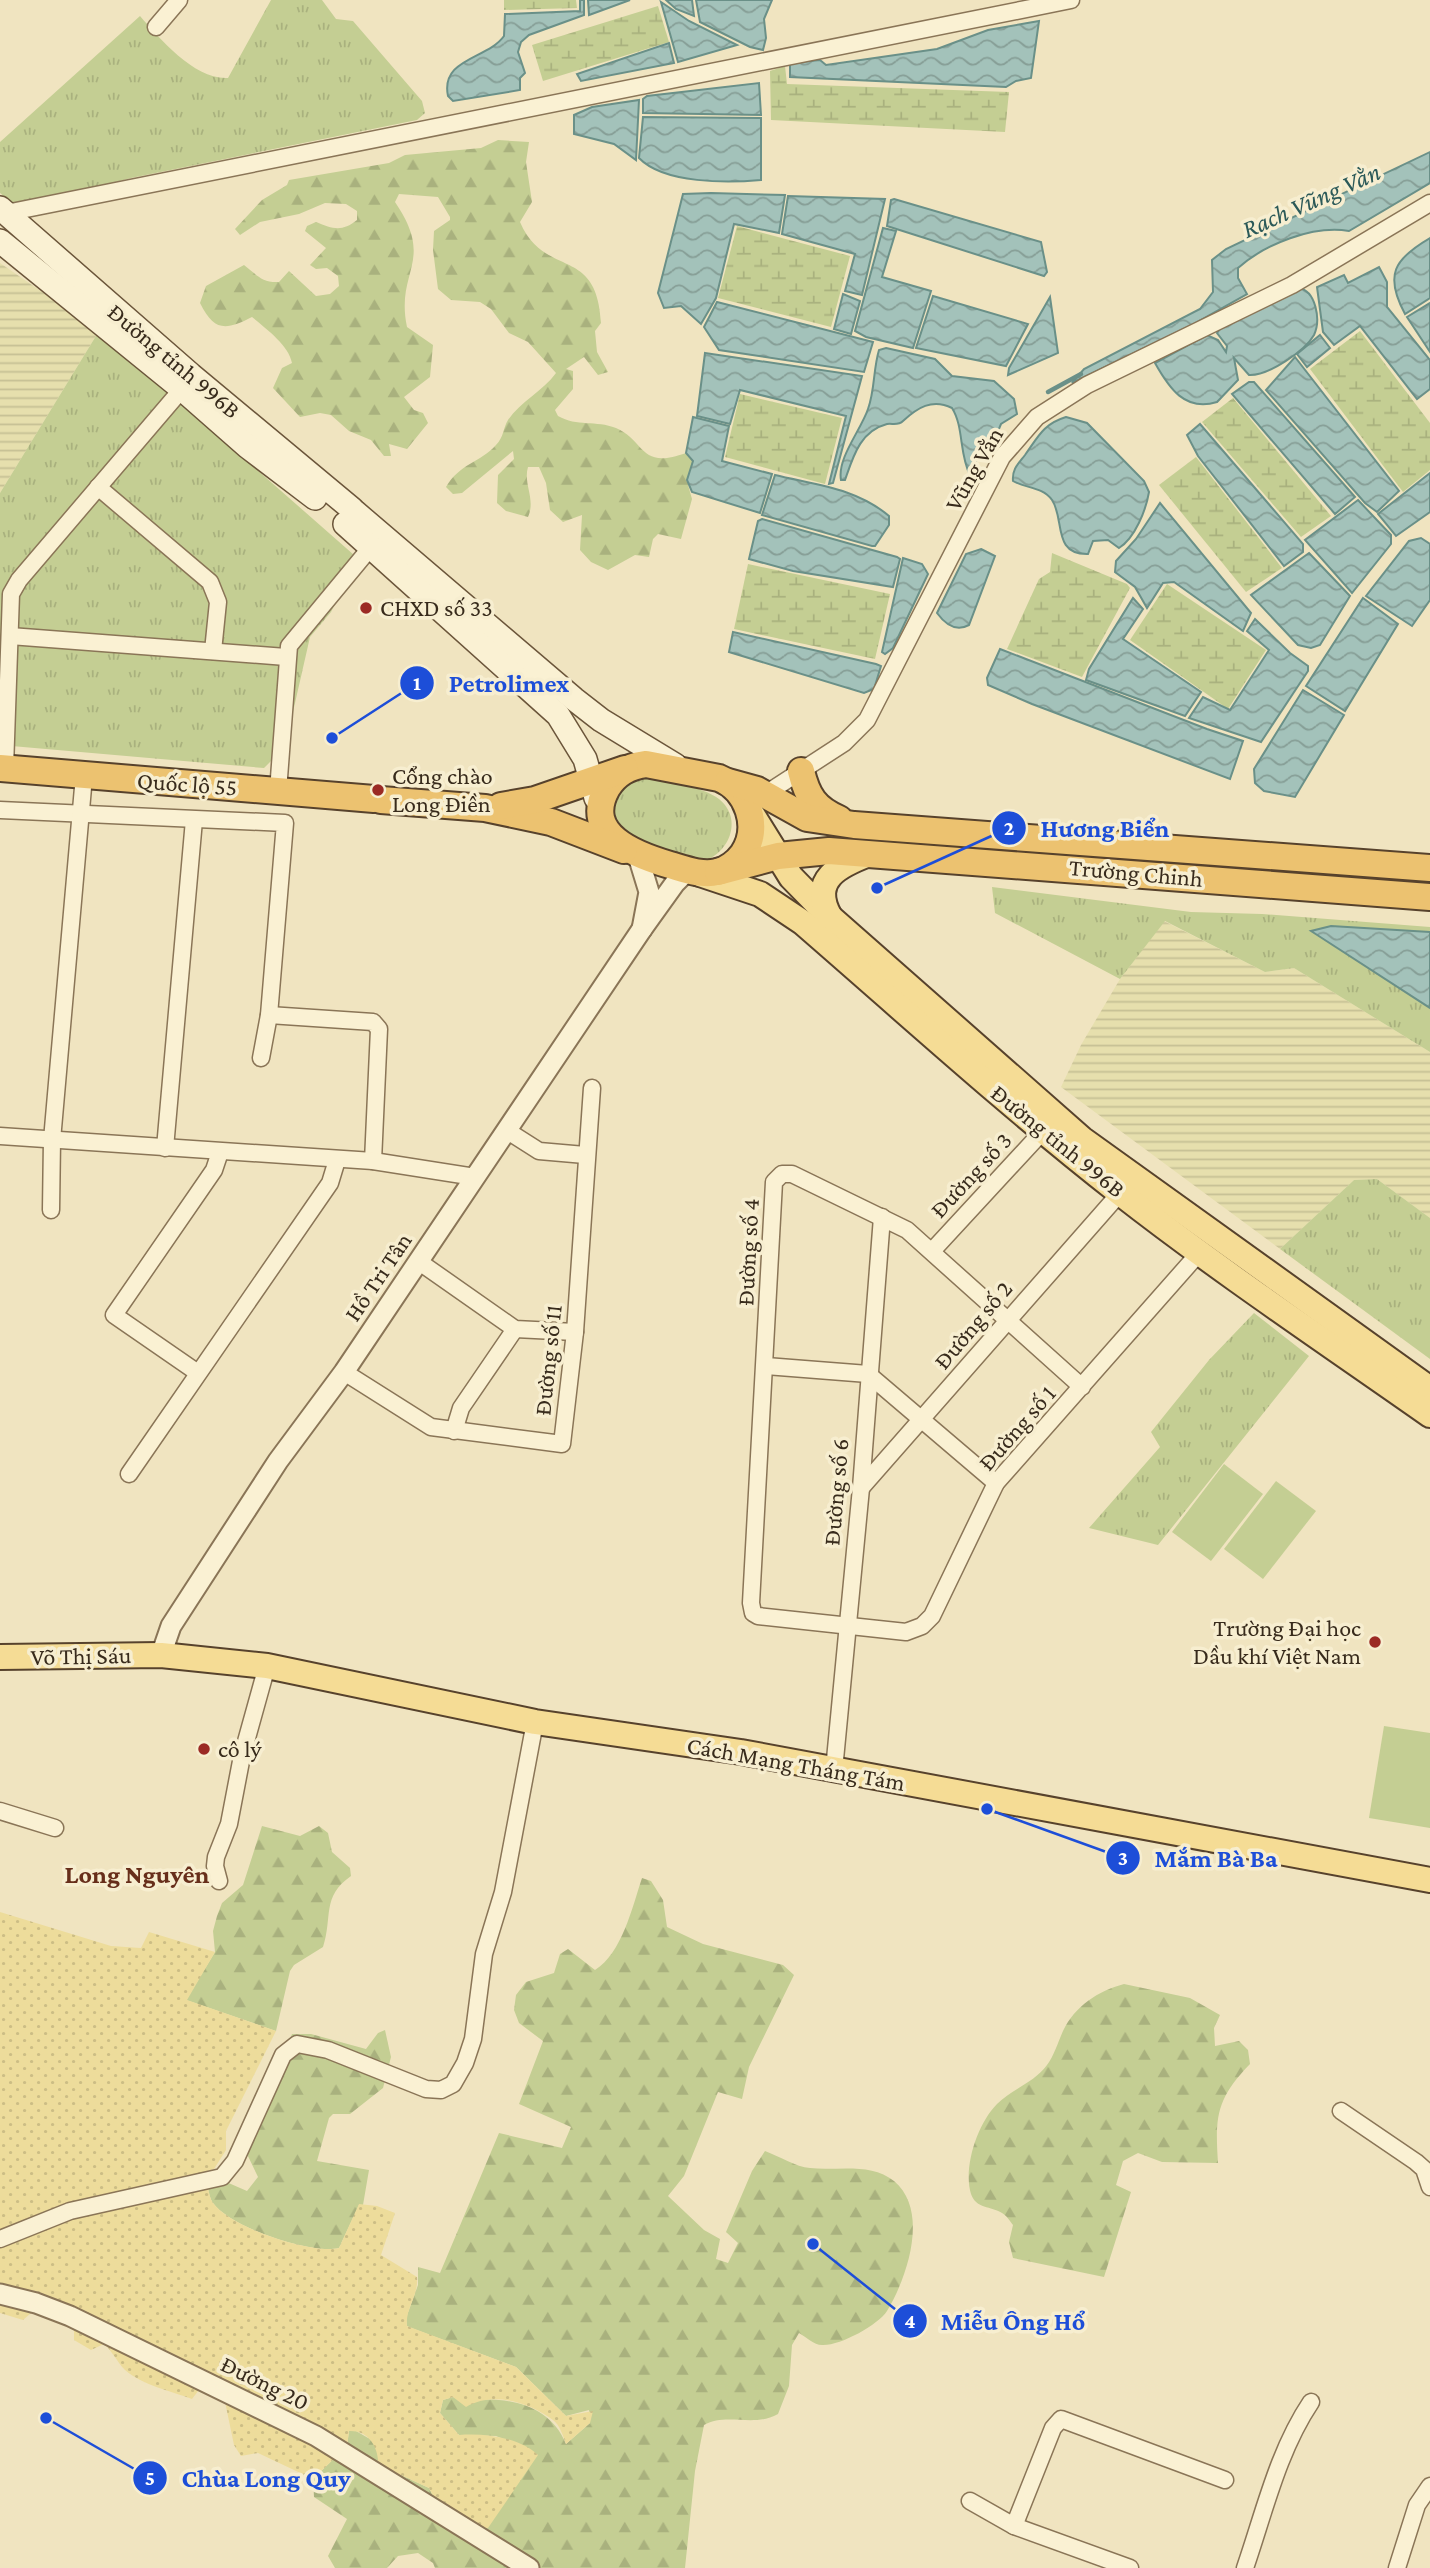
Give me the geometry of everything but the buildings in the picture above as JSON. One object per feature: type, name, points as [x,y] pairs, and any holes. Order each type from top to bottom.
[{"type":"highway","points":[[687,772],[646,764],[633,766],[611,781],[604,792],[601,815],[608,834],[618,844],[638,856],[688,870],[718,872],[737,860],[749,841],[757,803]]},
{"type":"highway","name":"Quốc lộ 55","points":[[485,808],[535,800],[633,766]]},
{"type":"highway","name":"Quốc lộ 55","points":[[3,768],[485,808],[551,822],[638,856]]},
{"type":"highway","points":[[801,771],[808,796],[816,806],[854,825]]},
{"type":"highway","name":"Trường Chinh","points":[[687,772],[729,782],[757,803],[807,818],[854,825],[1430,868]]},
{"type":"highway","name":"Trường Chinh","points":[[718,872],[778,856],[815,851],[1430,897]]},
{"type":"main road","name":"Đường tỉnh 996B","points":[[3,211],[348,517],[574,699],[637,744],[687,772]]},
{"type":"main road","name":"Đường tỉnh 996B","points":[[0,241],[182,389],[248,447],[348,517],[371,547],[558,715],[572,734],[591,779],[601,815]]},
{"type":"main road","name":"Đường tỉnh 996B","points":[[757,803],[778,856],[791,877],[830,917],[1082,1139],[1430,1389]]},
{"type":"main road","points":[[830,917],[824,899],[826,881],[833,871],[845,863],[869,854]]},
{"type":"main road","name":"Đường tỉnh 996B","points":[[688,870],[760,894],[802,922],[1043,1131],[1120,1193],[1199,1253],[1430,1415]]},
{"type":"main road","name":"Võ Thị Sáu","points":[[0,1657],[161,1655]]},
{"type":"main road","name":"Cách Mạng Tháng Tám","points":[[161,1655],[267,1666],[535,1722],[741,1752],[1430,1880]]},
{"type":"street","points":[[156,27],[179,0]]},
{"type":"street","points":[[3,211],[1071,0]]},
{"type":"street","name":"Vũng Vằn","points":[[757,803],[845,743],[867,720],[1003,457],[1037,417],[1087,385],[1292,285],[1430,203]]},
{"type":"street","points":[[3,768],[11,594],[182,389]]},
{"type":"street","points":[[98,487],[210,582],[218,602],[213,651]]},
{"type":"street","points":[[278,791],[286,657],[297,635],[371,547]]},
{"type":"street","points":[[10,636],[286,657]]},
{"type":"street","points":[[51,1210],[52,1140],[84,776]]},
{"type":"street","points":[[0,810],[285,823],[269,1015],[261,1058]]},
{"type":"street","points":[[165,1148],[194,820]]},
{"type":"street","points":[[638,856],[649,892],[642,929]]},
{"type":"street","name":"Hồ Tri Tân","points":[[161,1655],[171,1626],[278,1461],[344,1372],[642,929],[675,883],[688,870]]},
{"type":"street","points":[[269,1015],[373,1021],[379,1029],[373,1161]]},
{"type":"street","name":"Đường số 11","points":[[344,1372],[431,1427],[562,1444],[575,1332],[585,1155],[592,1088]]},
{"type":"street","points":[[506,1130],[539,1151],[585,1155]]},
{"type":"street","name":"Đường số 3","points":[[933,1250],[1043,1131]]},
{"type":"street","points":[[0,1136],[373,1161],[475,1177]]},
{"type":"street","points":[[198,1373],[114,1315],[214,1170],[220,1152]]},
{"type":"street","points":[[129,1474],[330,1183],[337,1160]]},
{"type":"street","name":"Đường số 4","points":[[847,1625],[753,1613],[751,1603],[774,1182],[782,1174],[792,1174],[907,1230],[933,1250],[1083,1387]]},
{"type":"street","name":"Đường số 2","points":[[861,1488],[924,1419],[1007,1318],[1120,1193]]},
{"type":"street","name":"Đường số 6","points":[[834,1770],[861,1488],[867,1374],[882,1217]]},
{"type":"street","name":"Đường số 1","points":[[847,1625],[906,1632],[922,1626],[932,1616],[996,1483],[1199,1253]]},
{"type":"street","points":[[418,1261],[515,1329],[575,1332]]},
{"type":"street","points":[[454,1431],[461,1408],[515,1329]]},
{"type":"street","points":[[766,1366],[867,1374],[924,1419],[996,1483]]},
{"type":"street","points":[[219,1881],[215,1866],[216,1857],[229,1824],[242,1756],[267,1666]]},
{"type":"street","points":[[0,2239],[70,2211],[222,2177],[235,2161],[283,2055],[297,2044],[328,2050],[426,2089],[441,2090],[453,2084],[465,2063],[473,2039],[484,1954],[503,1892],[535,1722]]},
{"type":"street","points":[[0,1811],[55,1828]]},
{"type":"street","points":[[1341,2111],[1416,2162],[1424,2169],[1430,2188]]},
{"type":"street","name":"Đường 20","points":[[0,2294],[36,2303],[70,2316],[298,2426],[529,2568]]},
{"type":"street","points":[[1245,2568],[1284,2455],[1311,2402]]},
{"type":"street","points":[[1014,2526],[1053,2428],[1061,2419],[1225,2480]]},
{"type":"street","points":[[1397,2568],[1417,2505],[1430,2486]]},
{"type":"street","points":[[970,2501],[1014,2526],[1130,2568]]},
{"type":"shaded area","points":[[0,263],[99,331],[0,493]]},
{"type":"shaded area","points":[[1164,921],[1265,972],[1294,968],[1430,1052],[1430,1218],[1377,1179],[1354,1180],[1280,1249],[1061,1087],[1081,1045],[1120,979]]},
{"type":"green space","points":[[271,0],[322,0],[336,19],[353,21],[422,101],[425,113],[417,120],[131,178],[18,208],[0,193],[0,142],[140,16],[168,46],[191,65],[216,77],[228,78]]},
{"type":"green space","points":[[504,0],[576,0],[577,8],[504,10]]},
{"type":"green space","points":[[658,6],[669,42],[543,81],[532,45]]},
{"type":"green space","points":[[785,66],[787,84],[1009,92],[1005,132],[771,120],[770,71]]},
{"type":"green space","points":[[498,140],[529,142],[526,162],[532,202],[520,222],[530,240],[543,251],[580,272],[590,282],[597,298],[601,323],[595,331],[597,352],[608,372],[598,375],[584,357],[566,369],[573,371],[573,389],[555,410],[558,416],[616,428],[651,456],[671,457],[686,453],[693,461],[688,485],[692,499],[681,539],[658,534],[653,539],[649,557],[635,555],[608,570],[591,562],[580,550],[582,515],[563,522],[550,510],[546,483],[539,467],[528,467],[531,504],[528,517],[506,511],[497,503],[498,475],[514,459],[513,451],[462,493],[453,494],[446,487],[457,473],[496,445],[513,413],[556,373],[528,342],[509,333],[491,309],[480,302],[451,300],[438,289],[433,250],[434,231],[450,220],[450,217],[438,197],[399,194],[395,202],[407,222],[414,253],[406,292],[407,327],[433,345],[430,377],[404,397],[414,410],[423,413],[428,423],[407,449],[389,444],[391,456],[384,456],[371,440],[349,431],[331,415],[320,413],[300,417],[273,388],[282,368],[292,363],[281,343],[252,317],[234,325],[221,326],[210,319],[200,303],[206,286],[244,265],[260,278],[273,282],[279,282],[289,271],[316,296],[330,294],[339,286],[338,276],[327,268],[316,269],[310,265],[326,248],[305,231],[307,226],[316,222],[337,228],[352,224],[357,220],[357,211],[346,204],[325,203],[299,214],[260,222],[240,235],[235,229],[262,200],[287,185],[289,180],[389,163],[405,155],[481,148]]},
{"type":"green space","points":[[737,226],[850,256],[831,327],[718,298]]},
{"type":"green space","points":[[99,331],[354,555],[329,585],[341,592],[331,612],[310,637],[285,747],[264,768],[0,745],[0,493]]},
{"type":"green space","points":[[1360,331],[1430,423],[1430,470],[1403,492],[1310,369]]},
{"type":"green space","points":[[740,394],[842,418],[825,484],[725,457]]},
{"type":"green space","points":[[1233,398],[1331,516],[1301,537],[1202,422]]},
{"type":"green space","points":[[1196,457],[1282,568],[1246,592],[1159,485]]},
{"type":"green space","points":[[1052,553],[1127,584],[1130,588],[1082,677],[1007,649],[1039,579],[1050,572]]},
{"type":"green space","points":[[748,564],[890,594],[875,659],[734,629]]},
{"type":"green space","points":[[1167,584],[1266,650],[1228,709],[1130,640]]},
{"type":"green space","points":[[640,776],[692,787],[719,799],[731,816],[732,826],[726,844],[711,858],[701,862],[661,852],[634,841],[624,833],[617,822],[614,809],[616,798],[622,789]]},
{"type":"green space","points":[[992,887],[1191,912],[1262,914],[1430,927],[1430,1052],[1294,968],[1265,972],[1165,921],[1120,979],[995,913]]},
{"type":"green space","points":[[1377,1179],[1430,1218],[1430,1359],[1280,1249],[1354,1180]]},
{"type":"green space","points":[[1254,1313],[1309,1356],[1158,1545],[1089,1528],[1160,1447],[1151,1432],[1209,1360]]},
{"type":"green space","points":[[1224,1464],[1263,1494],[1211,1561],[1172,1532]]},
{"type":"green space","points":[[1276,1481],[1316,1511],[1263,1579],[1224,1549]]},
{"type":"green space","points":[[1384,1726],[1430,1733],[1430,1828],[1369,1818]]},
{"type":"green space","points":[[262,1826],[300,1836],[319,1826],[328,1833],[332,1852],[350,1868],[351,1876],[335,1892],[323,1947],[294,1965],[290,1971],[276,2031],[186,2000],[215,1952],[213,1931],[217,1916],[222,1903],[243,1885]]},
{"type":"green space","points":[[642,1878],[651,1881],[663,1900],[667,1927],[703,1944],[783,1965],[794,1975],[749,2067],[742,2099],[718,2092],[684,2176],[668,2196],[704,2230],[720,2239],[716,2259],[728,2263],[738,2243],[726,2232],[752,2171],[765,2151],[805,2167],[864,2169],[885,2175],[905,2194],[911,2209],[913,2227],[912,2245],[895,2297],[887,2311],[876,2322],[858,2334],[838,2342],[819,2345],[799,2333],[792,2345],[789,2386],[778,2414],[759,2420],[722,2420],[704,2425],[695,2471],[685,2568],[435,2568],[433,2563],[418,2553],[398,2556],[387,2568],[335,2568],[328,2556],[347,2519],[314,2497],[313,2479],[347,2446],[349,2431],[356,2431],[375,2442],[379,2460],[372,2466],[388,2481],[401,2475],[429,2488],[435,2500],[518,2445],[496,2436],[459,2435],[440,2413],[443,2400],[453,2397],[472,2404],[475,2400],[503,2400],[529,2407],[551,2421],[566,2444],[590,2423],[589,2410],[566,2416],[516,2367],[407,2326],[406,2318],[418,2285],[418,2267],[440,2273],[499,2133],[562,2148],[571,2127],[519,2104],[543,2041],[519,2023],[514,2010],[516,1995],[526,1982],[554,1973],[560,1954],[568,1949],[595,1970],[604,1962],[625,1929]]},
{"type":"green space","points":[[1124,1984],[1190,1998],[1220,2015],[1214,2028],[1215,2046],[1239,2041],[1248,2050],[1250,2064],[1230,2088],[1220,2109],[1217,2133],[1218,2163],[1162,2162],[1138,2153],[1123,2161],[1116,2185],[1131,2192],[1104,2277],[1013,2258],[1009,2242],[1013,2225],[1003,2214],[980,2205],[971,2194],[970,2159],[978,2134],[997,2104],[1047,2065],[1074,2014],[1096,1995]]},
{"type":"green space","points":[[385,2030],[391,2057],[383,2088],[350,2114],[333,2114],[329,2118],[317,2161],[369,2170],[363,2205],[359,2205],[339,2248],[326,2249],[291,2243],[253,2230],[222,2212],[212,2201],[208,2188],[224,2181],[247,2191],[258,2177],[246,2152],[292,2034],[311,2034],[366,2049],[378,2033]]},
{"type":"sand","points":[[0,1912],[111,1946],[141,1948],[149,1932],[215,1952],[187,2000],[276,2031],[226,2131],[226,2150],[214,2169],[0,2234]]},
{"type":"sand","points":[[208,2188],[213,2203],[236,2221],[272,2237],[310,2247],[339,2248],[359,2204],[377,2206],[395,2213],[381,2255],[417,2277],[407,2326],[516,2367],[566,2416],[593,2411],[590,2423],[566,2444],[555,2422],[522,2404],[499,2399],[476,2402],[466,2407],[453,2397],[443,2400],[440,2413],[459,2435],[511,2440],[538,2455],[488,2528],[471,2529],[435,2500],[429,2488],[401,2475],[381,2488],[376,2486],[372,2466],[378,2460],[377,2454],[370,2439],[361,2433],[349,2431],[347,2446],[313,2479],[258,2453],[241,2456],[234,2445],[224,2397],[202,2386],[192,2399],[140,2380],[125,2370],[104,2344],[91,2350],[74,2340],[74,2331],[66,2317],[37,2308],[23,2320],[0,2313],[0,2246],[81,2213]]},
{"type":"water","points":[[580,0],[584,0],[584,15],[529,35],[521,42],[518,52],[525,73],[520,78],[520,90],[453,101],[448,96],[447,83],[458,66],[497,44],[504,36],[505,14],[580,11]]},
{"type":"water","points":[[588,0],[630,0],[589,15]]},
{"type":"water","points":[[666,0],[692,0],[694,16],[676,9]]},
{"type":"water","points":[[696,0],[772,0],[764,19],[766,38],[763,50],[750,47],[700,22]]},
{"type":"water","points":[[661,2],[689,21],[737,45],[678,62]]},
{"type":"water","points":[[1039,21],[1031,78],[1016,81],[1006,87],[790,77],[790,63],[820,60],[826,65],[937,49],[988,30]]},
{"type":"water","points":[[669,43],[674,63],[581,81],[577,74]]},
{"type":"water","points":[[759,83],[761,115],[643,113],[643,99],[647,96]]},
{"type":"water","points":[[639,100],[636,160],[614,144],[574,134],[574,115],[592,107]]},
{"type":"water","points":[[643,117],[761,118],[761,180],[697,180],[650,167],[639,158]]},
{"type":"water","points":[[1430,152],[1430,183],[1349,231],[1305,234],[1262,251],[1238,268],[1238,278],[1247,294],[1190,326],[1072,383],[1084,369],[1200,309],[1213,292],[1212,260],[1226,249]]},
{"type":"water","points":[[683,194],[785,195],[779,233],[734,224],[716,298],[701,324],[681,306],[664,308],[658,293]]},
{"type":"water","points":[[788,196],[885,199],[862,295],[845,291],[855,254],[782,234]]},
{"type":"water","points":[[891,200],[1041,242],[1047,272],[1044,276],[887,226]]},
{"type":"water","points":[[883,228],[896,231],[882,277],[931,291],[913,348],[866,337],[855,331]]},
{"type":"water","points":[[1430,238],[1430,298],[1405,314],[1395,289],[1396,269],[1408,253]]},
{"type":"water","points":[[1379,267],[1387,282],[1387,307],[1430,360],[1430,389],[1417,399],[1360,326],[1334,345],[1323,332],[1317,287],[1344,275],[1348,283]]},
{"type":"water","points":[[1298,288],[1309,294],[1317,314],[1314,335],[1303,348],[1285,361],[1257,374],[1249,375],[1234,358],[1238,380],[1217,402],[1196,404],[1179,396],[1172,389],[1155,363],[1207,335],[1218,340],[1226,352],[1227,346],[1217,333],[1223,325]]},
{"type":"water","points":[[843,294],[860,301],[851,334],[834,329]]},
{"type":"water","points":[[933,296],[1028,324],[1006,366],[916,348]]},
{"type":"water","points":[[1050,297],[1058,353],[1008,375],[1009,368]]},
{"type":"water","points":[[717,302],[873,342],[864,372],[719,350],[704,327]]},
{"type":"water","points":[[1430,303],[1430,352],[1407,317]]},
{"type":"water","points":[[1320,335],[1330,348],[1307,367],[1297,354]]},
{"type":"water","points":[[886,348],[935,359],[952,376],[994,381],[1014,399],[1017,414],[1001,424],[996,436],[977,458],[973,473],[970,475],[964,458],[956,415],[952,408],[931,404],[914,412],[901,423],[887,424],[870,432],[859,446],[845,480],[841,480],[846,453],[870,402],[879,350]]},
{"type":"water","points":[[705,353],[862,376],[833,483],[829,484],[846,416],[740,390],[730,424],[697,416]]},
{"type":"water","points":[[1295,357],[1399,491],[1377,512],[1365,503],[1266,390]]},
{"type":"water","points":[[1249,382],[1254,382],[1355,497],[1335,514],[1232,394]]},
{"type":"water","points":[[693,417],[729,426],[722,461],[772,474],[760,513],[692,492],[687,480],[693,461],[686,453]]},
{"type":"water","points":[[1066,417],[1087,423],[1144,481],[1149,492],[1139,523],[1130,538],[1119,548],[1108,540],[1093,541],[1088,554],[1069,549],[1061,534],[1052,500],[1039,490],[1013,481],[1016,467],[1042,432],[1052,423]]},
{"type":"water","points":[[1200,424],[1303,544],[1303,552],[1284,566],[1198,456],[1187,435]]},
{"type":"water","points":[[1430,473],[1430,512],[1396,536],[1378,514]]},
{"type":"water","points":[[775,475],[835,489],[863,499],[889,516],[889,525],[875,546],[872,546],[762,515]]},
{"type":"water","points":[[1358,500],[1391,535],[1391,544],[1352,593],[1305,540]]},
{"type":"water","points":[[1160,503],[1251,613],[1243,631],[1174,582],[1163,583],[1147,608],[1135,587],[1115,572],[1116,561],[1136,539]]},
{"type":"water","points":[[762,519],[897,557],[900,559],[893,587],[793,571],[749,559],[758,521]]},
{"type":"water","points":[[1421,538],[1430,544],[1430,600],[1412,626],[1366,596],[1409,541]]},
{"type":"water","points":[[981,549],[995,556],[969,625],[960,628],[951,626],[937,613],[966,554]]},
{"type":"water","points":[[1309,553],[1350,596],[1320,645],[1311,648],[1298,645],[1251,595]]},
{"type":"water","points":[[903,558],[922,564],[928,574],[893,648],[885,654],[882,652]]},
{"type":"water","points":[[1133,598],[1143,609],[1123,639],[1201,692],[1185,716],[1086,680],[1089,669]]},
{"type":"water","points":[[1363,598],[1398,624],[1345,711],[1306,686]]},
{"type":"water","points":[[1255,619],[1290,653],[1308,666],[1308,671],[1261,742],[1189,718],[1203,697],[1230,710],[1269,650],[1247,631]]},
{"type":"water","points":[[733,632],[881,666],[874,689],[864,693],[729,652]]},
{"type":"water","points":[[1000,649],[1243,741],[1230,779],[988,685],[987,678]]},
{"type":"water","points":[[1303,690],[1344,715],[1295,797],[1264,791],[1255,783],[1254,769]]},
{"type":"water","points":[[1331,926],[1430,932],[1430,1008],[1311,931]]},
{"type":"waterway","name":"Rạch Vũng Vằn","points":[[1048,392],[1081,374]]},
{"type":"place","name":"CHXD số 33","points":[[366,608]]},
{"type":"place","name":"Petrolimex","points":[[332,738]]},
{"type":"place","name":"Cổng chào Long Điền","points":[[378,790]]},
{"type":"place","name":"Hương Biển","points":[[877,888]]},
{"type":"place","name":"Trường Đại học Dầu khí Việt Nam","points":[[1375,1642]]},
{"type":"place","name":"cô lý","points":[[204,1749]]},
{"type":"place","name":"Mắm Bà Ba","points":[[987,1809]]},
{"type":"place","name":"Miễu Ông Hổ","points":[[813,2244]]},
{"type":"place","name":"Chùa Long Quy","points":[[46,2418]]},
{"type":"district","name":"Long Nguyên","points":[[137,1874]]}]
